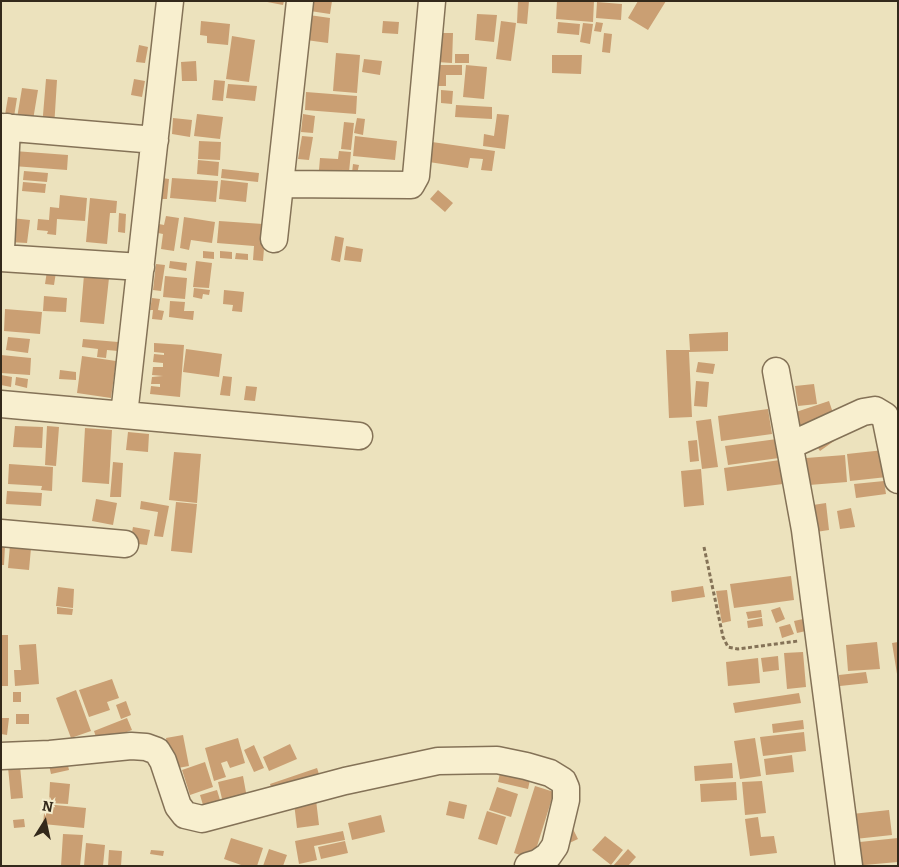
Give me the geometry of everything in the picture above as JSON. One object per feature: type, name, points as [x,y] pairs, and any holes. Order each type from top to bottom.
[{"type":"street","points":[[124,415],[170,1]]},
{"type":"street","points":[[274,239],[300,1]]},
{"type":"street","points":[[280,184],[411,185],[416,176],[432,1]]},
{"type":"street","points":[[1,249],[4,127],[155,140]]},
{"type":"street","points":[[1,258],[141,267]]},
{"type":"street","points":[[776,371],[806,530],[850,866]]},
{"type":"street","points":[[1,404],[359,436]]},
{"type":"street","points":[[791,445],[863,412],[874,410],[885,416],[898,480]]},
{"type":"street","points":[[1,533],[125,544]]},
{"type":"street","points":[[1,756],[50,754],[131,746],[146,747],[157,751],[164,761],[178,806],[185,815],[202,819],[345,781],[438,761],[497,760],[526,766],[550,773],[563,781],[566,788],[566,800],[554,846],[548,856],[538,864],[528,866]]},
{"type":"path","points":[[704,547],[723,638],[728,647],[738,649],[819,638]]},
{"type":"building","points":[[262,1],[284,1],[283,5]]},
{"type":"building","points":[[312,1],[332,1],[330,14],[310,11]]},
{"type":"building","points":[[518,1],[529,1],[527,24],[517,23]]},
{"type":"building","points":[[557,1],[594,1],[593,22],[556,19]]},
{"type":"building","points":[[638,1],[666,1],[648,30],[628,18]]},
{"type":"building","points":[[597,2],[622,4],[621,20],[596,18]]},
{"type":"building","points":[[477,14],[497,15],[494,42],[475,40]]},
{"type":"building","points":[[309,15],[330,18],[328,43],[306,40]]},
{"type":"building","points":[[201,21],[230,24],[228,45],[207,43],[207,36],[200,35]]},
{"type":"building","points":[[383,21],[399,22],[398,34],[382,33]]},
{"type":"building","points":[[501,21],[516,23],[511,61],[496,59]]},
{"type":"building","points":[[558,22],[580,24],[579,35],[557,33]]},
{"type":"building","points":[[596,22],[603,23],[601,32],[594,31]]},
{"type":"building","points":[[583,23],[593,24],[590,44],[580,42]]},
{"type":"building","points":[[438,33],[453,33],[452,63],[437,62]]},
{"type":"building","points":[[604,33],[612,34],[610,53],[602,52]]},
{"type":"building","points":[[232,36],[255,40],[249,82],[226,79]]},
{"type":"building","points":[[139,45],[148,47],[145,63],[136,62]]},
{"type":"building","points":[[336,53],[360,55],[357,93],[333,91]]},
{"type":"building","points":[[455,54],[469,54],[469,63],[455,63]]},
{"type":"building","points":[[552,55],[582,55],[581,74],[552,73]]},
{"type":"building","points":[[364,59],[382,61],[380,75],[362,72]]},
{"type":"building","points":[[196,61],[197,81],[182,81],[181,62]]},
{"type":"building","points":[[437,65],[462,65],[462,75],[446,75],[446,86],[437,86]]},
{"type":"building","points":[[466,65],[487,67],[484,99],[463,97]]},
{"type":"building","points":[[46,79],[57,80],[54,128],[42,127]]},
{"type":"building","points":[[134,79],[145,81],[142,97],[131,95]]},
{"type":"building","points":[[214,80],[225,81],[223,101],[212,100]]},
{"type":"building","points":[[228,84],[257,86],[255,101],[226,98]]},
{"type":"building","points":[[22,88],[38,90],[32,126],[16,124]]},
{"type":"building","points":[[441,90],[453,91],[452,104],[441,103]]},
{"type":"building","points":[[306,92],[357,96],[356,114],[305,110]]},
{"type":"building","points":[[8,97],[17,98],[13,123],[4,121]]},
{"type":"building","points":[[456,105],[492,107],[492,119],[455,117]]},
{"type":"building","points":[[197,114],[223,117],[220,139],[194,136]]},
{"type":"building","points":[[303,114],[315,116],[313,133],[301,132]]},
{"type":"building","points":[[497,114],[509,115],[505,149],[483,146],[484,134],[494,136]]},
{"type":"building","points":[[173,118],[192,120],[190,137],[172,134]]},
{"type":"building","points":[[357,118],[365,119],[363,135],[354,133]]},
{"type":"building","points":[[344,122],[354,123],[351,150],[341,149]]},
{"type":"building","points":[[302,136],[313,137],[309,160],[298,159]]},
{"type":"building","points":[[355,136],[397,141],[395,160],[353,156]]},
{"type":"building","points":[[199,141],[221,142],[220,160],[198,159]]},
{"type":"building","points":[[432,142],[495,151],[492,171],[481,170],[483,159],[470,158],[468,168],[429,162]]},
{"type":"building","points":[[14,151],[68,155],[67,170],[13,166]]},
{"type":"building","points":[[339,151],[351,152],[349,172],[319,170],[320,158],[338,159]]},
{"type":"building","points":[[198,160],[219,162],[218,176],[197,174]]},
{"type":"building","points":[[353,164],[359,165],[357,174],[352,173]]},
{"type":"building","points":[[222,169],[259,173],[258,182],[221,178]]},
{"type":"building","points":[[24,171],[48,173],[47,182],[23,180]]},
{"type":"building","points":[[162,178],[169,179],[167,199],[160,199]]},
{"type":"building","points":[[172,178],[218,181],[216,202],[170,198]]},
{"type":"building","points":[[221,180],[248,183],[246,202],[219,199]]},
{"type":"building","points":[[23,182],[46,184],[45,193],[22,191]]},
{"type":"building","points":[[438,190],[453,203],[445,212],[430,199]]},
{"type":"building","points":[[60,195],[87,198],[85,221],[57,219],[56,235],[47,234],[48,231],[37,230],[38,219],[49,220],[50,207],[59,208]]},
{"type":"building","points":[[90,198],[117,201],[116,213],[110,213],[107,244],[86,242]]},
{"type":"building","points":[[119,213],[126,214],[125,233],[118,232]]},
{"type":"building","points":[[166,216],[179,218],[174,251],[161,249],[163,234],[158,233],[159,224],[164,225]]},
{"type":"building","points":[[184,217],[215,222],[212,243],[191,240],[189,250],[180,248]]},
{"type":"building","points":[[11,218],[30,220],[27,243],[9,242]]},
{"type":"building","points":[[219,221],[263,224],[265,236],[263,261],[253,260],[254,246],[217,243]]},
{"type":"building","points":[[335,236],[344,238],[340,262],[331,260]]},
{"type":"building","points":[[346,246],[363,249],[361,262],[344,260]]},
{"type":"building","points":[[203,251],[214,252],[214,259],[203,258]]},
{"type":"building","points":[[220,251],[232,252],[232,259],[220,258]]},
{"type":"building","points":[[236,253],[248,254],[248,260],[235,259]]},
{"type":"building","points":[[170,261],[187,263],[186,271],[169,268]]},
{"type":"building","points":[[196,261],[212,263],[209,288],[193,287]]},
{"type":"building","points":[[156,264],[165,265],[161,291],[153,290]]},
{"type":"building","points":[[47,271],[56,272],[54,285],[45,284]]},
{"type":"building","points":[[84,275],[109,278],[104,324],[80,322]]},
{"type":"building","points":[[165,276],[187,278],[185,299],[163,297]]},
{"type":"building","points":[[194,288],[210,290],[209,295],[203,294],[202,299],[193,297]]},
{"type":"building","points":[[224,290],[244,292],[242,312],[232,311],[233,305],[223,304]]},
{"type":"building","points":[[44,296],[67,298],[66,312],[43,311]]},
{"type":"building","points":[[152,298],[160,299],[158,310],[164,311],[162,320],[152,319],[153,310],[150,310]]},
{"type":"building","points":[[170,301],[185,302],[184,311],[194,311],[193,320],[169,317]]},
{"type":"building","points":[[5,309],[42,312],[40,334],[4,331]]},
{"type":"building","points":[[728,332],[728,351],[689,352],[692,417],[669,418],[666,350],[690,350],[689,334]]},
{"type":"building","points":[[8,337],[30,339],[28,353],[6,350]]},
{"type":"building","points":[[83,339],[118,342],[118,351],[107,350],[106,358],[97,357],[98,349],[82,347]]},
{"type":"building","points":[[154,343],[184,345],[180,397],[150,394],[151,386],[160,387],[160,384],[151,384],[152,377],[163,376],[152,375],[153,367],[163,367],[163,363],[153,362],[154,354],[164,355],[164,353],[154,352]]},
{"type":"building","points":[[186,349],[222,354],[219,377],[183,372]]},
{"type":"building","points":[[1,355],[31,358],[30,375],[1,373]]},
{"type":"building","points":[[82,356],[116,361],[111,398],[77,393]]},
{"type":"building","points":[[698,362],[715,364],[713,374],[696,372]]},
{"type":"building","points":[[60,370],[76,372],[76,380],[59,379]]},
{"type":"building","points":[[1,375],[12,377],[11,387],[1,385]]},
{"type":"building","points":[[223,376],[232,377],[230,396],[220,395]]},
{"type":"building","points":[[16,377],[28,379],[27,388],[15,385]]},
{"type":"building","points":[[696,381],[709,382],[707,407],[694,406]]},
{"type":"building","points":[[814,384],[817,404],[798,406],[795,386]]},
{"type":"building","points":[[246,386],[257,387],[255,401],[244,400]]},
{"type":"building","points":[[829,401],[836,422],[803,433],[796,412]]},
{"type":"building","points":[[768,409],[772,434],[721,441],[718,416]]},
{"type":"building","points":[[711,419],[718,467],[702,469],[696,421]]},
{"type":"building","points":[[15,426],[43,427],[42,448],[13,447]]},
{"type":"building","points":[[47,426],[59,427],[56,466],[45,465]]},
{"type":"building","points":[[85,428],[112,430],[109,484],[82,482]]},
{"type":"building","points":[[128,432],[149,434],[148,452],[126,450]]},
{"type":"building","points":[[829,435],[834,441],[820,451],[816,445]]},
{"type":"building","points":[[777,439],[779,458],[728,465],[725,446]]},
{"type":"building","points":[[697,440],[699,461],[690,462],[688,441]]},
{"type":"building","points":[[884,450],[887,477],[850,481],[847,454]]},
{"type":"building","points":[[174,452],[201,454],[197,503],[169,500]]},
{"type":"building","points":[[845,455],[847,482],[809,485],[806,458]]},
{"type":"building","points":[[780,460],[783,484],[727,491],[724,468]]},
{"type":"building","points":[[113,462],[123,463],[121,497],[110,497]]},
{"type":"building","points":[[9,464],[53,467],[52,491],[41,490],[42,486],[8,484]]},
{"type":"building","points":[[701,469],[704,505],[684,507],[681,471]]},
{"type":"building","points":[[884,481],[886,494],[856,498],[854,484]]},
{"type":"building","points":[[7,491],[42,493],[41,506],[6,504]]},
{"type":"building","points":[[96,499],[117,503],[113,525],[92,521]]},
{"type":"building","points":[[141,501],[169,506],[163,537],[154,536],[158,512],[140,509]]},
{"type":"building","points":[[176,502],[197,504],[192,553],[171,551]]},
{"type":"building","points":[[826,503],[829,530],[816,532],[813,505]]},
{"type":"building","points":[[851,508],[855,527],[840,529],[837,511]]},
{"type":"building","points":[[133,527],[150,530],[147,545],[130,543]]},
{"type":"building","points":[[10,545],[31,548],[29,570],[8,568]]},
{"type":"building","points":[[1,546],[5,546],[4,565],[1,565]]},
{"type":"building","points":[[791,576],[794,600],[734,608],[730,584]]},
{"type":"building","points":[[703,586],[705,597],[672,602],[671,591]]},
{"type":"building","points":[[58,587],[74,589],[73,608],[56,606]]},
{"type":"building","points":[[727,590],[731,621],[722,623],[716,591]]},
{"type":"building","points":[[57,607],[73,609],[72,615],[57,614]]},
{"type":"building","points":[[780,607],[785,619],[776,623],[771,610]]},
{"type":"building","points":[[761,610],[762,617],[748,619],[746,612]]},
{"type":"building","points":[[762,618],[763,626],[748,628],[747,621]]},
{"type":"building","points":[[803,619],[806,631],[797,633],[794,621]]},
{"type":"building","points":[[790,624],[794,634],[782,638],[779,627]]},
{"type":"building","points":[[1,635],[8,635],[8,686],[1,686]]},
{"type":"building","points":[[877,642],[880,669],[848,671],[846,645]]},
{"type":"building","points":[[898,642],[898,674],[897,674],[892,643]]},
{"type":"building","points":[[36,644],[39,684],[15,686],[14,670],[21,670],[19,645]]},
{"type":"building","points":[[803,652],[806,687],[787,689],[784,653]]},
{"type":"building","points":[[778,656],[779,670],[763,672],[761,658]]},
{"type":"building","points":[[758,658],[760,683],[728,686],[726,662]]},
{"type":"building","points":[[866,672],[868,683],[840,686],[839,675]]},
{"type":"building","points":[[112,679],[119,698],[107,702],[110,710],[89,717],[79,690]]},
{"type":"building","points":[[76,690],[91,731],[71,738],[56,698]]},
{"type":"building","points":[[13,692],[21,692],[21,702],[13,702]]},
{"type":"building","points":[[799,693],[801,703],[735,713],[733,703]]},
{"type":"building","points":[[126,701],[131,715],[121,719],[116,705]]},
{"type":"building","points":[[16,714],[29,714],[29,724],[16,724]]},
{"type":"building","points":[[1,718],[9,718],[7,735],[1,734]]},
{"type":"building","points":[[127,718],[132,730],[98,743],[94,731]]},
{"type":"building","points":[[803,720],[804,729],[773,733],[772,724]]},
{"type":"building","points":[[804,732],[806,751],[763,756],[760,737]]},
{"type":"building","points":[[183,735],[189,766],[172,769],[166,738]]},
{"type":"building","points":[[238,738],[245,763],[230,768],[227,761],[221,763],[226,777],[214,781],[205,748]]},
{"type":"building","points":[[755,738],[761,776],[740,779],[734,741]]},
{"type":"building","points":[[290,744],[297,759],[269,771],[263,757]]},
{"type":"building","points":[[254,745],[264,768],[254,772],[244,750]]},
{"type":"building","points":[[792,755],[794,772],[766,775],[764,759]]},
{"type":"building","points":[[67,761],[69,770],[51,774],[49,765]]},
{"type":"building","points":[[205,762],[213,787],[190,795],[182,770]]},
{"type":"building","points":[[732,763],[733,778],[695,781],[694,766]]},
{"type":"building","points":[[20,766],[23,798],[11,799],[8,767]]},
{"type":"building","points":[[317,768],[319,774],[272,790],[270,784]]},
{"type":"building","points":[[500,773],[530,780],[528,789],[498,782]]},
{"type":"building","points":[[243,776],[247,798],[223,803],[218,782]]},
{"type":"building","points":[[762,781],[766,813],[745,815],[742,782]]},
{"type":"building","points":[[50,782],[70,784],[68,804],[49,803]]},
{"type":"building","points":[[736,782],[737,800],[701,802],[700,784]]},
{"type":"building","points":[[535,786],[554,792],[533,859],[514,853]]},
{"type":"building","points":[[497,787],[518,794],[511,817],[489,810]]},
{"type":"building","points":[[217,790],[220,800],[203,805],[200,795]]},
{"type":"building","points":[[316,800],[319,825],[297,828],[294,803]]},
{"type":"building","points":[[449,801],[467,805],[464,819],[446,815]]},
{"type":"building","points":[[45,804],[86,808],[84,828],[43,824]]},
{"type":"building","points":[[889,810],[892,835],[855,839],[852,814]]},
{"type":"building","points":[[487,811],[506,817],[497,845],[478,839]]},
{"type":"building","points":[[381,815],[385,832],[352,840],[348,823]]},
{"type":"building","points":[[758,817],[761,837],[774,836],[777,853],[750,856],[745,819]]},
{"type":"building","points":[[24,819],[25,827],[14,828],[13,820]]},
{"type":"building","points":[[573,829],[578,839],[565,845],[560,835]]},
{"type":"building","points":[[343,831],[345,840],[314,846],[317,860],[299,864],[295,841]]},
{"type":"building","points":[[63,834],[83,835],[80,866],[61,866]]},
{"type":"building","points":[[605,836],[623,850],[611,865],[592,850]]},
{"type":"building","points":[[231,838],[263,848],[257,866],[244,866],[224,859]]},
{"type":"building","points":[[898,838],[898,862],[853,866],[850,843]]},
{"type":"building","points":[[345,841],[348,853],[321,859],[318,847]]},
{"type":"building","points":[[86,843],[105,845],[103,866],[84,866]]},
{"type":"building","points":[[269,849],[287,855],[283,866],[263,866]]},
{"type":"building","points":[[628,849],[636,857],[628,866],[613,866]]},
{"type":"building","points":[[109,850],[122,851],[121,866],[108,866]]},
{"type":"building","points":[[151,850],[164,851],[163,856],[150,854]]}]
